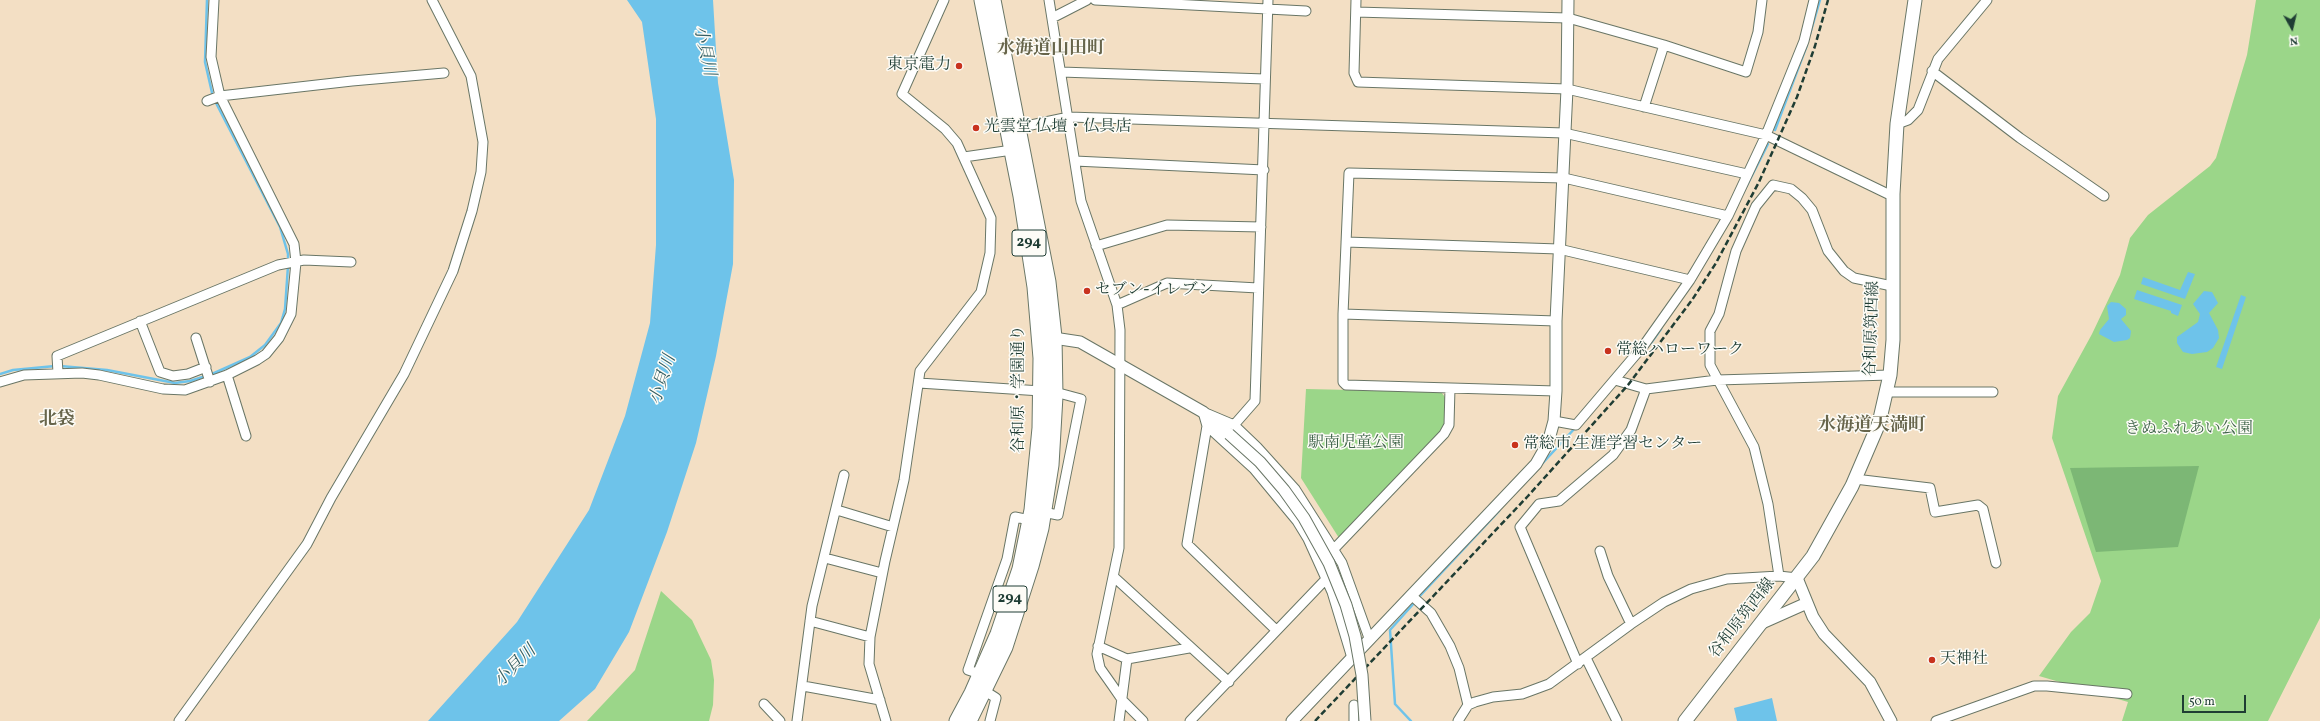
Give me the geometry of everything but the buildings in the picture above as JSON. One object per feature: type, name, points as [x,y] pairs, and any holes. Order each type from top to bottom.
[{"type":"highway","name":"谷和原・学園通り","points":[[982,0],[1047,337]]},
{"type":"highway","name":"谷和原・学園通り","points":[[957,721],[1014,606],[1031,566],[1043,512],[1051,465],[1047,337],[1048,282],[993,0]]},
{"type":"highway","name":"谷和原・学園通り","points":[[969,721],[985,691],[1005,647],[1030,520],[1048,392]]},
{"type":"main road","name":"谷和原筑西線","points":[[1685,721],[1797,578],[1824,538],[1855,479],[1876,429],[1887,392],[1890,375],[1893,340],[1893,194],[1897,124],[1915,0]]},
{"type":"street","points":[[0,382],[24,375],[58,373],[99,375],[174,390],[195,388],[209,381],[227,375],[266,354],[279,338],[291,314],[291,263],[294,244],[285,223],[213,99],[211,57],[214,0]]},
{"type":"street","points":[[179,721],[307,544],[331,498],[404,374],[453,272],[463,242],[481,172],[483,142],[471,76],[432,0]]},
{"type":"street","points":[[886,721],[869,664],[870,637],[882,573],[904,480],[920,370],[981,292],[990,253],[991,218],[958,143],[946,129],[902,94],[944,0]]},
{"type":"street","points":[[1049,0],[1069,117],[1081,201],[1117,305],[1120,330],[1119,548],[1098,646],[1100,668],[1123,701],[1139,719]]},
{"type":"street","points":[[1052,18],[1087,0]]},
{"type":"street","points":[[1095,0],[1268,4],[1306,11]]},
{"type":"street","points":[[1356,0],[1354,73],[1358,82],[1567,90],[1766,135],[1893,194]]},
{"type":"street","points":[[1292,721],[1369,638],[1536,464],[1548,443],[1554,421],[1556,391],[1556,320],[1564,178],[1568,0]]},
{"type":"street","points":[[1356,12],[1568,18],[1664,45],[1746,72],[1758,32],[1762,0]]},
{"type":"street","points":[[1554,421],[1576,425],[1644,345],[1690,280],[1728,216],[1766,135],[1804,40],[1814,0]]},
{"type":"street","points":[[1897,124],[1908,120],[1918,110],[1932,72],[1945,50],[1987,0]]},
{"type":"street","points":[[1232,429],[1255,401],[1258,288],[1264,170],[1268,4]]},
{"type":"street","points":[[1644,107],[1664,45]]},
{"type":"street","points":[[1061,72],[1265,79]]},
{"type":"street","points":[[1932,72],[2020,138],[2104,196]]},
{"type":"street","points":[[213,99],[352,81],[444,73]]},
{"type":"street","points":[[1031,125],[1069,117],[1564,133],[1747,174]]},
{"type":"street","points":[[964,157],[1012,150]]},
{"type":"street","points":[[1075,161],[1264,170]]},
{"type":"street","points":[[1556,391],[1346,385],[1343,382],[1343,314],[1349,173],[1564,178],[1728,216]]},
{"type":"street","points":[[1779,576],[1768,504],[1754,447],[1710,365],[1710,331],[1719,314],[1736,251],[1756,206],[1773,185],[1791,190],[1807,204],[1812,210],[1828,251],[1844,270],[1854,278],[1892,286]]},
{"type":"street","points":[[1096,246],[1167,225],[1261,227]]},
{"type":"street","points":[[1346,242],[1559,249],[1690,280]]},
{"type":"street","points":[[58,373],[57,356],[278,265],[291,263],[351,262]]},
{"type":"street","points":[[1117,305],[1167,283],[1258,288]]},
{"type":"street","points":[[1343,314],[1556,320]]},
{"type":"street","points":[[140,321],[160,372],[173,376],[188,374],[206,368]]},
{"type":"street","points":[[1047,337],[1080,342],[1121,364],[1232,429],[1288,481],[1335,553],[1349,580],[1369,638]]},
{"type":"street","points":[[196,338],[209,381]]},
{"type":"street","points":[[227,375],[246,436]]},
{"type":"street","points":[[1615,380],[1646,389],[1717,380],[1890,375]]},
{"type":"street","points":[[919,383],[1048,392],[1081,399],[1058,515],[1043,512]]},
{"type":"street","points":[[1190,721],[1327,578],[1335,553],[1444,434],[1448,425],[1450,388]]},
{"type":"street","points":[[1578,664],[1520,527],[1539,504],[1560,501],[1613,455],[1631,430],[1646,389]]},
{"type":"street","points":[[1887,392],[1993,392]]},
{"type":"street","points":[[1203,412],[1207,426],[1187,544],[1276,630]]},
{"type":"street","points":[[1207,426],[1254,469],[1275,494],[1308,539],[1327,578],[1340,614],[1352,658]]},
{"type":"street","points":[[1232,429],[1284,490],[1304,518],[1329,563],[1346,605],[1355,636],[1362,675],[1365,721]]},
{"type":"street","points":[[797,721],[810,621],[844,475]]},
{"type":"street","points":[[1855,479],[1930,488],[1936,512],[1978,504],[1983,509],[1996,563]]},
{"type":"street","points":[[837,510],[893,527]]},
{"type":"street","points":[[980,674],[968,670],[1007,559],[1015,517],[1030,520]]},
{"type":"street","points":[[1600,551],[1608,576],[1630,624]]},
{"type":"street","points":[[825,558],[882,573]]},
{"type":"street","points":[[1458,721],[1468,705],[1484,698],[1522,694],[1541,688],[1578,664],[1630,624],[1664,602],[1712,582],[1779,576],[1797,578],[1807,603],[1824,634],[1870,682],[1891,721]]},
{"type":"street","points":[[1114,577],[1229,682]]},
{"type":"street","points":[[1411,595],[1431,613],[1450,646],[1459,668],[1468,705]]},
{"type":"street","points":[[993,600],[1014,606]]},
{"type":"street","points":[[1760,624],[1776,615],[1807,603]]},
{"type":"street","points":[[810,621],[870,637]]},
{"type":"street","points":[[1098,646],[1127,658],[1190,648]]},
{"type":"street","points":[[1120,721],[1127,658]]},
{"type":"street","points":[[1586,658],[1617,721]]},
{"type":"street","points":[[802,686],[880,700]]},
{"type":"street","points":[[1936,721],[2034,686],[2053,686],[2127,694]]},
{"type":"street","points":[[985,691],[996,698],[990,721]]},
{"type":"street","points":[[764,704],[780,721]]},
{"type":"street","points":[[1354,705],[1354,721]]},
{"type":"green space","name":"きぬふれあい公園","points":[[2256,0],[2320,0],[2320,618],[2268,721],[2122,721],[2128,702],[2039,676],[2071,632],[2090,613],[2101,581],[2052,438],[2058,396],[2092,334],[2120,275],[2130,238],[2148,215],[2210,166],[2216,158],[2247,55]]},
{"type":"green space","name":"駅南児童公園","points":[[1306,389],[1441,392],[1445,397],[1444,428],[1339,538],[1301,478]]},
{"type":"green space","points":[[2199,466],[2178,547],[2096,552],[2070,468]]},
{"type":"green space","points":[[661,591],[692,620],[711,660],[714,680],[713,705],[709,721],[587,721],[635,670]]},
{"type":"water","name":"小貝川","points":[[627,0],[713,0],[718,83],[734,180],[733,264],[716,356],[696,443],[667,532],[629,632],[595,689],[559,721],[428,721],[517,622],[589,510],[625,416],[650,323],[656,245],[656,119],[642,22]]},
{"type":"water","points":[[2188,272],[2195,274],[2185,299],[2141,284],[2143,277],[2180,290]]},
{"type":"water","points":[[2137,290],[2182,305],[2178,316],[2171,313],[2171,311],[2134,299]]},
{"type":"water","points":[[2204,291],[2212,292],[2218,303],[2209,313],[2218,330],[2219,338],[2213,348],[2207,352],[2192,354],[2183,352],[2177,343],[2177,337],[2198,322],[2200,314],[2193,304]]},
{"type":"water","points":[[2241,295],[2246,297],[2222,369],[2216,367]]},
{"type":"water","points":[[2111,302],[2119,303],[2126,309],[2126,315],[2121,319],[2131,331],[2130,338],[2127,340],[2114,342],[2099,334],[2100,330],[2109,319],[2107,306]]},
{"type":"water","points":[[1772,698],[1777,721],[1737,721],[1734,708]]},
{"type":"waterway","points":[[207,0],[205,62],[213,97]]},
{"type":"waterway","points":[[1810,34],[1820,0]]},
{"type":"waterway","points":[[1775,130],[1807,45]]},
{"type":"waterway","points":[[215,101],[280,227],[288,254],[288,261]]},
{"type":"waterway","points":[[1743,193],[1768,144]]},
{"type":"waterway","points":[[60,366],[107,370],[175,383],[190,381],[212,374],[250,357],[265,345],[281,323],[285,309],[288,266]]},
{"type":"waterway","points":[[1651,343],[1661,329]]},
{"type":"waterway","points":[[0,374],[13,370],[55,366]]},
{"type":"waterway","points":[[1540,466],[1576,427]]},
{"type":"waterway","points":[[1418,598],[1499,511]]},
{"type":"waterway","points":[[1411,721],[1395,704],[1390,630],[1415,602]]},
{"type":"railway","points":[[1315,721],[1528,496],[1628,385],[1692,300],[1716,263],[1759,182],[1797,97],[1815,46],[1828,0]]},
{"type":"place","name":"東京電力","points":[[959,66]]},
{"type":"place","name":"光雲堂 仏壇・仏具店","points":[[976,128]]},
{"type":"place","name":"セブン-イレブン","points":[[1087,291]]},
{"type":"place","name":"常総ハローワーク","points":[[1608,351]]},
{"type":"place","name":"常総市 生涯学習センター","points":[[1515,445]]},
{"type":"place","name":"天神社","points":[[1932,660]]},
{"type":"district","name":"水海道山田町","points":[[1051,50]]},
{"type":"district","name":"北袋","points":[[57,421]]},
{"type":"district","name":"水海道天満町","points":[[1872,427]]}]
